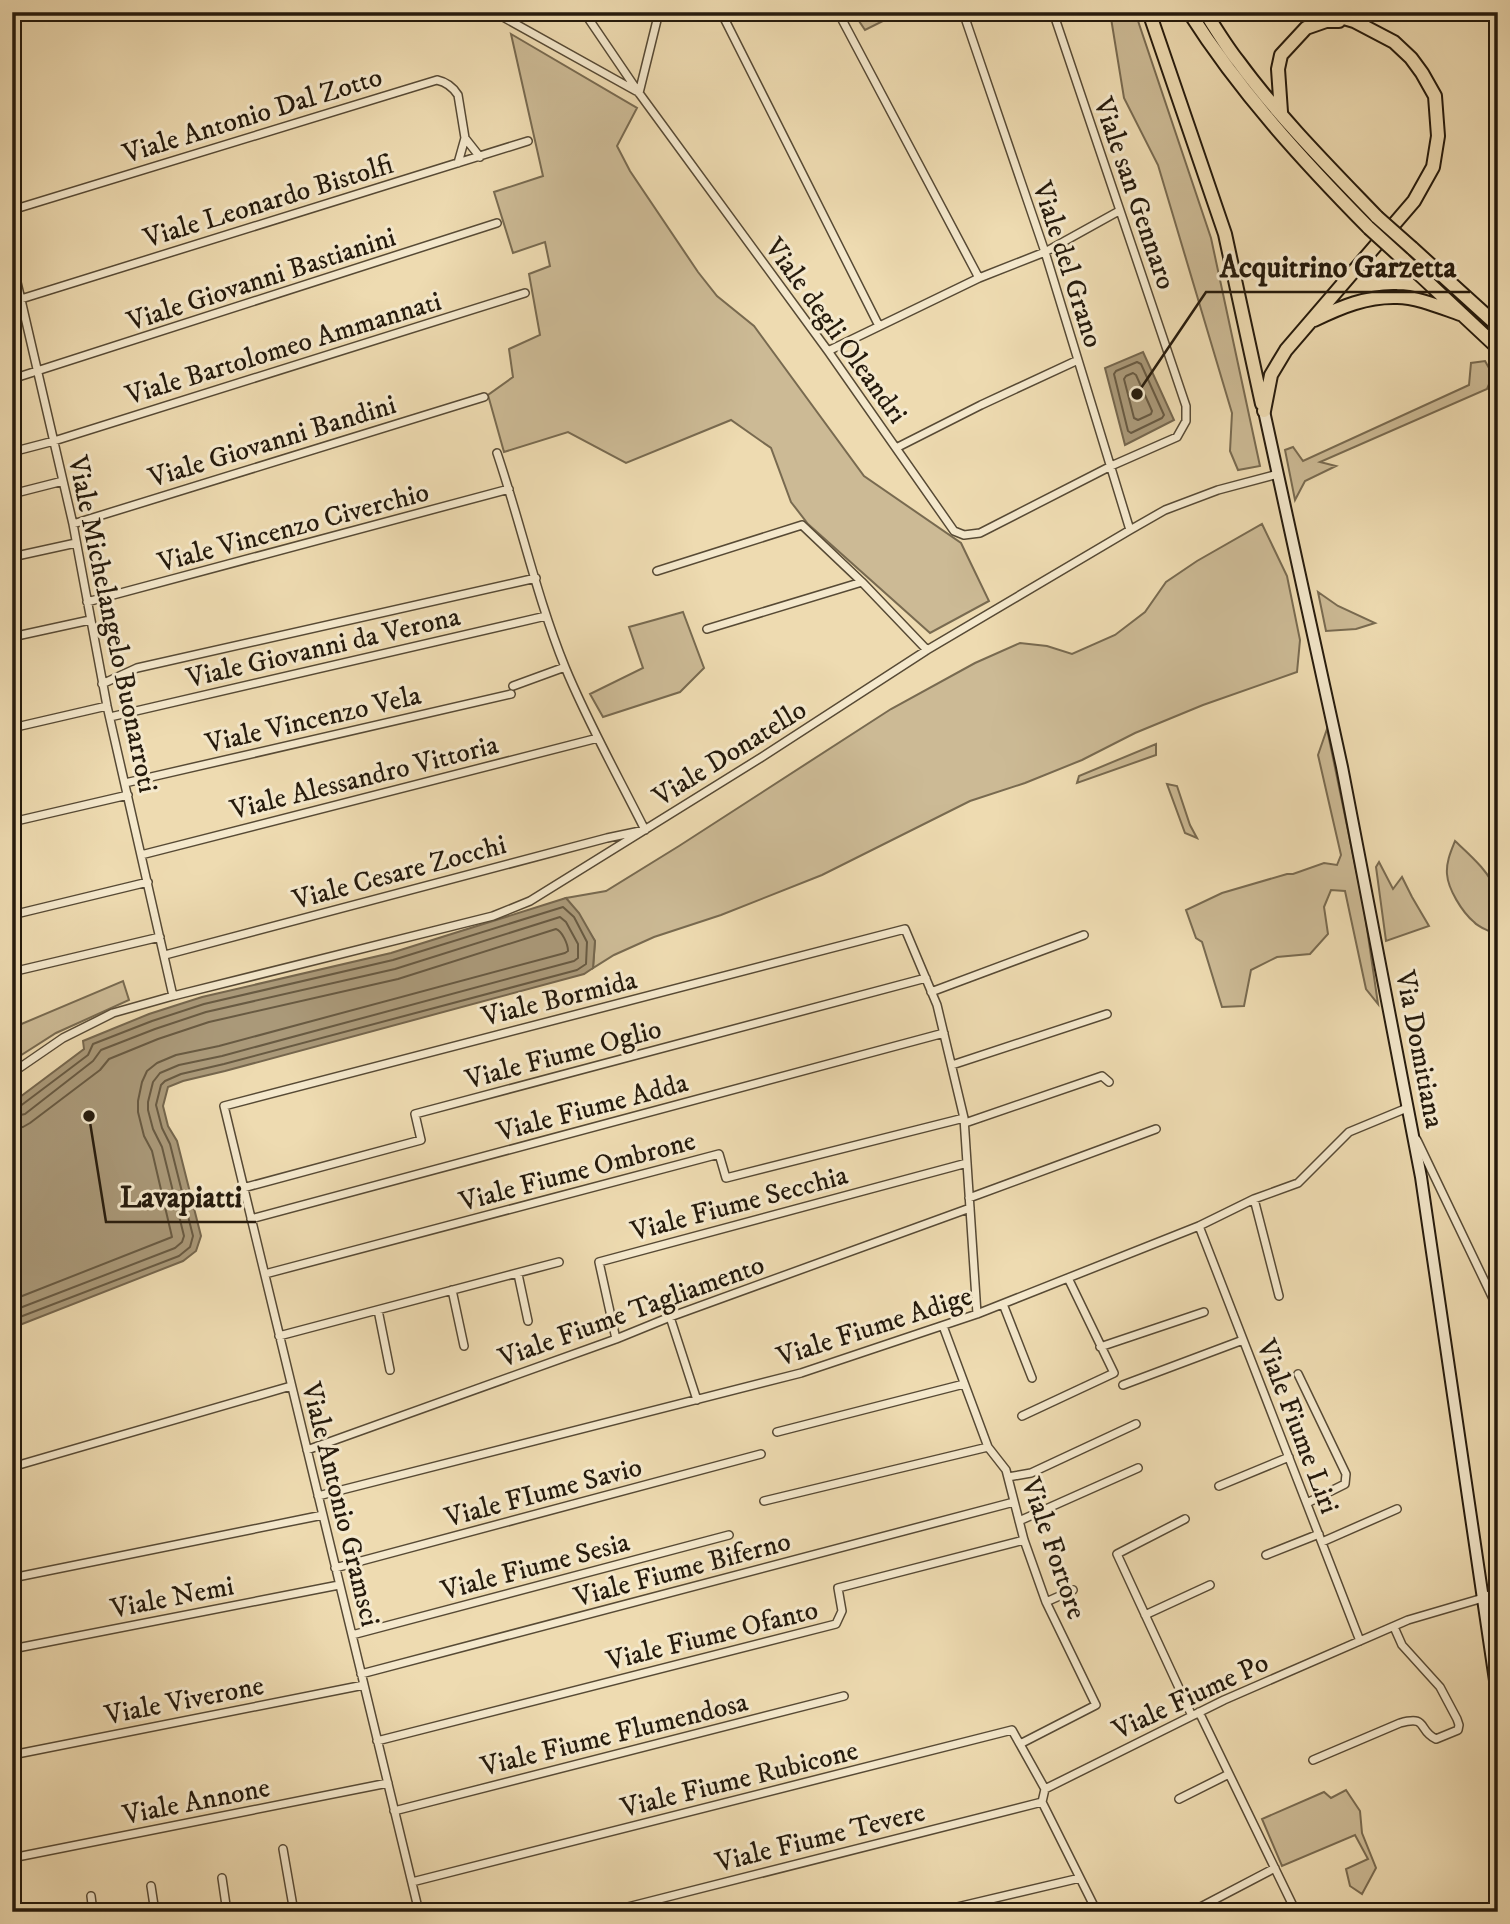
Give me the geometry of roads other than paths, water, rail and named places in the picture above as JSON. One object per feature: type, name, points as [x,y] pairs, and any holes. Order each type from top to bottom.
[{"type":"highway","points":[[1149,12],[1225,234],[1264,411]]},
{"type":"highway","points":[[1189,12],[1228,69],[1306,164],[1368,228],[1498,348]]},
{"type":"highway","points":[[1205,12],[1238,62],[1320,158],[1377,217],[1498,326]]},
{"type":"highway","points":[[1264,411],[1271,375],[1286,350],[1414,201],[1433,167],[1438,136],[1435,96],[1422,73],[1394,42],[1354,21],[1324,12]]},
{"type":"highway","points":[[1281,113],[1278,69],[1281,55],[1306,28],[1326,21],[1354,21]]},
{"type":"highway","points":[[1307,323],[1365,299],[1399,296],[1460,314]]},
{"type":"street","points":[[494,12],[639,93],[659,12]]},
{"type":"street","name":"Viale degli Oleandri","points":[[584,12],[639,93],[828,351],[954,531],[964,536],[980,533],[1111,466]]},
{"type":"street","points":[[721,12],[879,327]]},
{"type":"street","points":[[838,12],[979,278]]},
{"type":"street","name":"Viale del Grano","points":[[963,12],[1045,252],[1130,530]]},
{"type":"street","name":"Viale san Gennaro","points":[[1053,12],[1186,406],[1186,421],[1177,437],[1111,466]]},
{"type":"street","name":"Viale Antonio Dal Zotto","points":[[12,210],[437,80],[455,89],[458,95],[465,138],[458,163]]},
{"type":"street","name":"Viale Antonio Dal Zotto","points":[[465,138],[480,157]]},
{"type":"street","name":"Viale Leonardo Bistolfi","points":[[21,299],[528,141]]},
{"type":"street","points":[[828,351],[979,278],[1045,252],[1119,211]]},
{"type":"street","name":"Viale Giovanni Bastianini","points":[[12,379],[497,223]]},
{"type":"street","name":"Viale Michelangelo Buonarroti","points":[[12,261],[15,289],[21,299],[73,524],[102,684],[173,996]]},
{"type":"street","name":"Viale Bartolomeo Ammannati","points":[[12,452],[525,293]]},
{"type":"street","points":[[896,448],[1078,360]]},
{"type":"street","name":"Viale Giovanni Bandini","points":[[73,524],[484,397]]},
{"type":"street","name":"Via Domitiana","points":[[1264,411],[1342,767],[1421,1177],[1498,1701]]},
{"type":"street","points":[[497,453],[546,616],[565,667],[645,830]]},
{"type":"street","name":"Viale Donatello","points":[[12,1073],[63,1038],[113,1013],[493,916],[530,901],[762,757],[927,650],[1165,510],[1218,490],[1278,474]]},
{"type":"street","points":[[12,494],[63,481]]},
{"type":"street","name":"Viale Vincenzo Civerchio","points":[[87,602],[509,489]]},
{"type":"street","points":[[657,571],[802,525],[862,582],[927,650]]},
{"type":"street","points":[[12,557],[76,543]]},
{"type":"street","points":[[102,684],[137,668],[536,578]]},
{"type":"street","points":[[707,629],[862,582]]},
{"type":"street","name":"Viale Giovanni da Verona","points":[[110,717],[546,616]]},
{"type":"street","points":[[12,637],[90,620]]},
{"type":"street","name":"Viale Vincenzo Vela","points":[[125,783],[512,690],[565,667]]},
{"type":"street","points":[[12,728],[107,706]]},
{"type":"street","name":"Viale Alessandro Vittoria","points":[[141,855],[598,738]]},
{"type":"street","points":[[12,822],[128,795]]},
{"type":"street","name":"Viale Cesare Zocchi","points":[[165,955],[645,830]]},
{"type":"street","points":[[12,915],[148,882]]},
{"type":"street","name":"Viale Bormida","points":[[223,1106],[905,929],[926,978]]},
{"type":"street","points":[[932,992],[1084,935]]},
{"type":"street","points":[[12,972],[160,937]]},
{"type":"street","points":[[926,978],[937,1005],[964,1121],[976,1314]]},
{"type":"street","name":"Viale Fiume Oglio","points":[[243,1188],[421,1140],[415,1114],[926,978]]},
{"type":"street","points":[[951,1065],[1107,1014]]},
{"type":"street","name":"Viale Fiume Adda","points":[[251,1219],[944,1034]]},
{"type":"street","points":[[964,1121],[1102,1076],[1109,1082]]},
{"type":"street","name":"Viale Antonio Gramsci","points":[[223,1106],[419,1912]]},
{"type":"street","name":"Viale Fiume Adige","points":[[318,1496],[801,1373],[943,1326],[1199,1226],[1254,1199],[1298,1183],[1349,1132],[1407,1108]]},
{"type":"street","name":"Viale Fiume Ombrone","points":[[265,1274],[719,1154],[726,1178],[964,1121]]},
{"type":"street","points":[[1411,1127],[1498,1309]]},
{"type":"street","points":[[969,1198],[1156,1129]]},
{"type":"street","name":"Viale Fiume Secchia","points":[[616,1339],[599,1262],[967,1163]]},
{"type":"street","points":[[1254,1199],[1279,1296]]},
{"type":"street","name":"Viale Fiume Tagliamento","points":[[307,1450],[970,1208]]},
{"type":"street","name":"Viale Fiume Liri","points":[[1199,1226],[1360,1641]]},
{"type":"street","points":[[279,1336],[559,1262]]},
{"type":"street","points":[[518,1274],[528,1321]]},
{"type":"street","points":[[1022,1416],[1114,1373],[1068,1278]]},
{"type":"street","points":[[452,1290],[464,1346]]},
{"type":"street","points":[[1003,1304],[1032,1378]]},
{"type":"street","points":[[378,1310],[390,1370]]},
{"type":"street","points":[[1100,1347],[1205,1312]]},
{"type":"street","points":[[670,1317],[697,1400]]},
{"type":"street","name":"Viale Fortore","points":[[943,1326],[988,1447],[1006,1470],[1024,1540],[1046,1602],[1096,1705],[1020,1744]]},
{"type":"street","points":[[1123,1385],[1243,1340]]},
{"type":"street","points":[[1298,1374],[1346,1475],[1345,1484],[1307,1503]]},
{"type":"street","points":[[777,1432],[964,1384]]},
{"type":"street","points":[[12,1467],[291,1386]]},
{"type":"street","points":[[1008,1477],[1031,1473],[1136,1424]]},
{"type":"street","points":[[764,1501],[988,1447]]},
{"type":"street","name":"Viale FIume Savio","points":[[335,1568],[761,1454]]},
{"type":"street","points":[[1219,1486],[1289,1457]]},
{"type":"street","points":[[1019,1521],[1138,1468]]},
{"type":"street","name":"Viale Fiume Biferno","points":[[361,1674],[1014,1502]]},
{"type":"street","points":[[1266,1555],[1397,1509]]},
{"type":"street","points":[[12,1578],[323,1515]]},
{"type":"street","points":[[1185,1520],[1117,1554],[1145,1615],[1229,1774],[1296,1912]]},
{"type":"street","name":"Viale Fiume Sesia","points":[[352,1635],[729,1535]]},
{"type":"street","name":"Viale Fiume Ofanto","points":[[377,1741],[836,1624],[842,1611],[838,1588],[1024,1540]]},
{"type":"street","name":"Viale Nemi","points":[[12,1649],[340,1585]]},
{"type":"street","points":[[1145,1615],[1210,1585]]},
{"type":"street","points":[[1046,1602],[1073,1590]]},
{"type":"street","name":"Viale Fiume Po","points":[[1045,1789],[1224,1700],[1408,1620],[1498,1591]]},
{"type":"street","points":[[1313,1760],[1413,1719],[1436,1739],[1458,1730],[1457,1719],[1440,1687],[1402,1645],[1394,1627]]},
{"type":"street","name":"Viale Viverone","points":[[12,1755],[364,1685]]},
{"type":"street","name":"Viale Fiume Flumendosa","points":[[394,1811],[844,1696]]},
{"type":"street","name":"Viale Fiume Rubicone","points":[[412,1882],[1012,1730],[1020,1744]]},
{"type":"street","points":[[1020,1744],[1045,1789],[1042,1802],[1097,1912]]},
{"type":"street","points":[[1179,1799],[1229,1774]]},
{"type":"street","name":"Viale Annone","points":[[12,1858],[388,1783]]},
{"type":"street","name":"Viale Fiume Tevere","points":[[608,1912],[1042,1802]]},
{"type":"street","points":[[283,1849],[294,1912]]},
{"type":"street","points":[[1191,1912],[1275,1868]]},
{"type":"street","points":[[222,1878],[227,1912]]},
{"type":"street","points":[[936,1912],[1080,1878]]},
{"type":"street","points":[[151,1886],[155,1912]]},
{"type":"street","points":[[92,1896],[93,1912]]},
{"type":"water","points":[[1143,352],[1174,420],[1125,445],[1105,368]]},
{"type":"water","points":[[566,898],[579,913],[595,941],[593,968],[584,974],[168,1087],[163,1106],[168,1126],[177,1141],[201,1236],[196,1251],[183,1261],[12,1328],[12,1103],[84,1049],[83,1041],[149,1014],[202,997],[391,953]]},
{"type":"place","name":"Acquitrino Garzetta","points":[[1137,394]]},
{"type":"place","name":"Lavapiatti","points":[[89,1116]]}]
